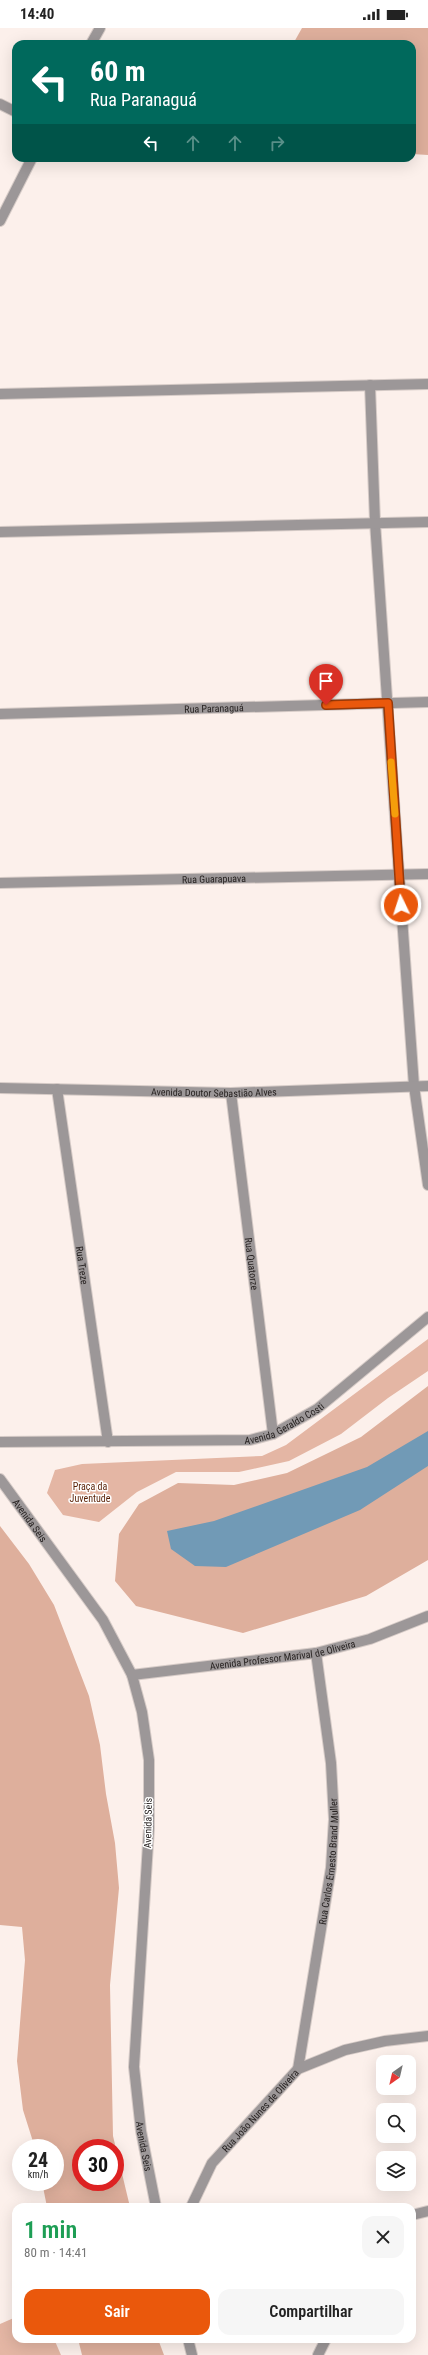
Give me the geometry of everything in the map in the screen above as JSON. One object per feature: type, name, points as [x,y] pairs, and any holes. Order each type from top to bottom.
[{"type":"street","points":[[93,40],[100,28]]},
{"type":"street","points":[[0,104],[12,110]]},
{"type":"street","points":[[0,221],[30,162]]},
{"type":"street","points":[[0,394],[428,384]]},
{"type":"street","points":[[370,386],[375,522],[414,1086],[428,1185]]},
{"type":"street","points":[[0,532],[375,522],[428,522]]},
{"type":"street","name":"Rua Paranaguá","points":[[0,714],[428,702]]},
{"type":"street","name":"Rua Guarapuava","points":[[0,883],[428,874]]},
{"type":"street","name":"Avenida Doutor Sebastião Alves","points":[[0,1088],[231,1093],[428,1086]]},
{"type":"street","name":"Rua Treze","points":[[57,1089],[108,1442]]},
{"type":"street","name":"Rua Quatorze","points":[[231,1093],[273,1434]]},
{"type":"street","name":"Avenida Geraldo Costi","points":[[0,1442],[250,1440],[273,1434],[317,1409],[428,1317]]},
{"type":"street","name":"Avenida Seis","points":[[0,1480],[103,1620],[132,1675],[142,1712],[149,1768],[149,1828],[134,2067],[141,2131],[155,2203]]},
{"type":"street","name":"Avenida Professor Marival de Oliveira","points":[[132,1675],[316,1653],[370,1639],[428,1616]]},
{"type":"street","name":"Rua Carlos Ernesto Brand Muller","points":[[298,2069],[331,1868],[334,1819],[331,1763],[316,1653]]},
{"type":"street","name":"Rua João Nunes de Oliveira","points":[[193,2203],[212,2163],[298,2069],[345,2050],[385,2041],[428,2036]]},
{"type":"street","points":[[416,2214],[428,2211]]},
{"type":"street","points":[[189,2343],[192,2355]]},
{"type":"street","points":[[318,2355],[324,2343]]},
{"type":"green space","name":"Praça da Juventude","points":[[428,1339],[428,1371],[388,1398],[341,1434],[289,1461],[239,1472],[176,1472],[137,1492],[99,1522],[63,1515],[47,1493],[55,1470],[82,1464],[262,1456],[286,1445]]},
{"type":"green space","points":[[12,2319],[12,2343],[56,2343],[61,2355],[0,2355],[0,2324]]},
{"type":"shaded area","points":[[302,28],[428,28],[428,155],[416,154],[416,40],[295,40]]},
{"type":"shaded area","points":[[428,1386],[428,1560],[366,1596],[243,1633],[136,1606],[115,1581],[119,1534],[139,1504],[178,1483],[234,1485],[287,1473],[361,1437]]},
{"type":"shaded area","points":[[0,1526],[29,1564],[54,1605],[89,1696],[100,1745],[106,1794],[115,1843],[119,1888],[110,1985],[114,2139],[72,2139],[72,2191],[124,2191],[124,2182],[129,2203],[46,2203],[44,2191],[64,2191],[64,2139],[32,2139],[23,2110],[17,2061],[25,1960],[22,1927],[0,1925]]},
{"type":"shaded area","points":[[79,2343],[160,2343],[164,2355],[82,2355]]},
{"type":"water","points":[[428,1431],[428,1466],[360,1510],[226,1567],[195,1566],[171,1549],[167,1531],[214,1521],[367,1467]]},
{"type":"slow traffic","points":[[391,762],[395,814]]},
{"type":"route","points":[[326,705],[388,703],[401,905]]}]
